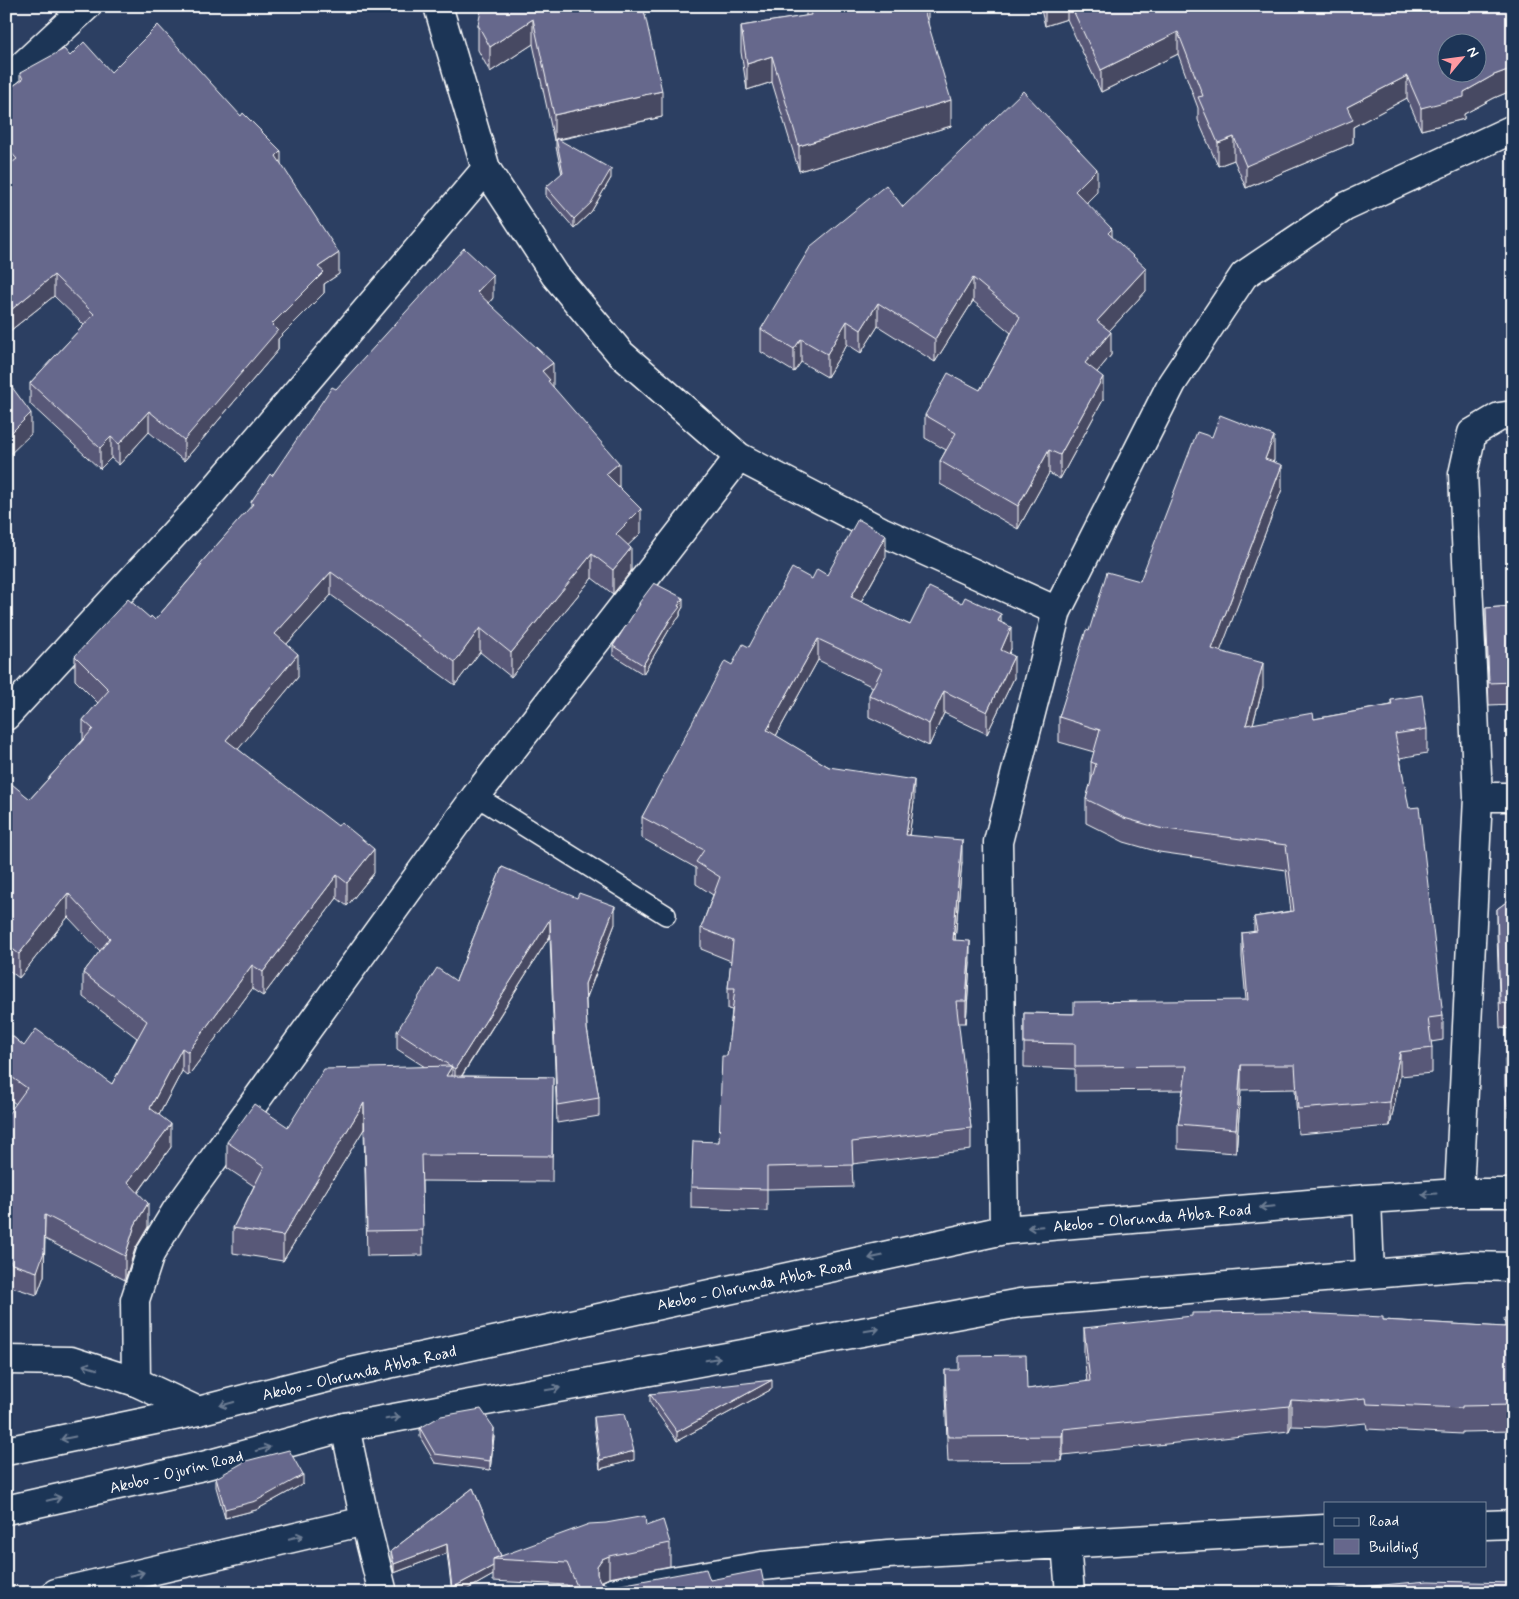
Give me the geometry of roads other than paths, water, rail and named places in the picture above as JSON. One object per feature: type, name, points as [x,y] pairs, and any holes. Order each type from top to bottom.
[{"type":"main road","points":[[6,81],[87,6]]},
{"type":"main road","points":[[438,6],[486,169],[555,275],[621,354],[738,457],[882,531],[1057,610]]},
{"type":"main road","points":[[1004,1230],[998,842],[1057,610],[1172,383],[1244,276],[1345,207],[1513,129]]},
{"type":"main road","points":[[6,716],[209,496],[486,169]]},
{"type":"main road","points":[[1459,1192],[1478,796],[1463,474],[1472,433],[1499,417],[1513,415]]},
{"type":"main road","points":[[136,1382],[135,1300],[150,1254],[176,1211],[476,796],[738,457]]},
{"type":"main road","points":[[1478,796],[1513,796]]},
{"type":"main road","name":"Akobo - Olorunda Abba Road","points":[[6,1451],[198,1411],[342,1374],[1004,1230],[1367,1198],[1459,1192],[1513,1193]]},
{"type":"main road","points":[[1367,1198],[1370,1274]]},
{"type":"main road","points":[[383,1593],[345,1427],[1020,1303],[1469,1266],[1513,1267]]},
{"type":"main road","points":[[6,1360],[71,1361],[136,1382],[198,1411]]},
{"type":"main road","name":"Akobo - Ojurin Road","points":[[6,1510],[203,1466],[345,1427]]},
{"type":"main road","points":[[56,1593],[365,1520]]},
{"type":"main road","points":[[1486,1525],[1513,1524]]},
{"type":"main road","points":[[612,1593],[762,1566],[888,1554],[1324,1530]]},
{"type":"main road","points":[[1066,1544],[1070,1593]]},
{"type":"lane","points":[[476,796],[666,915]]}]
